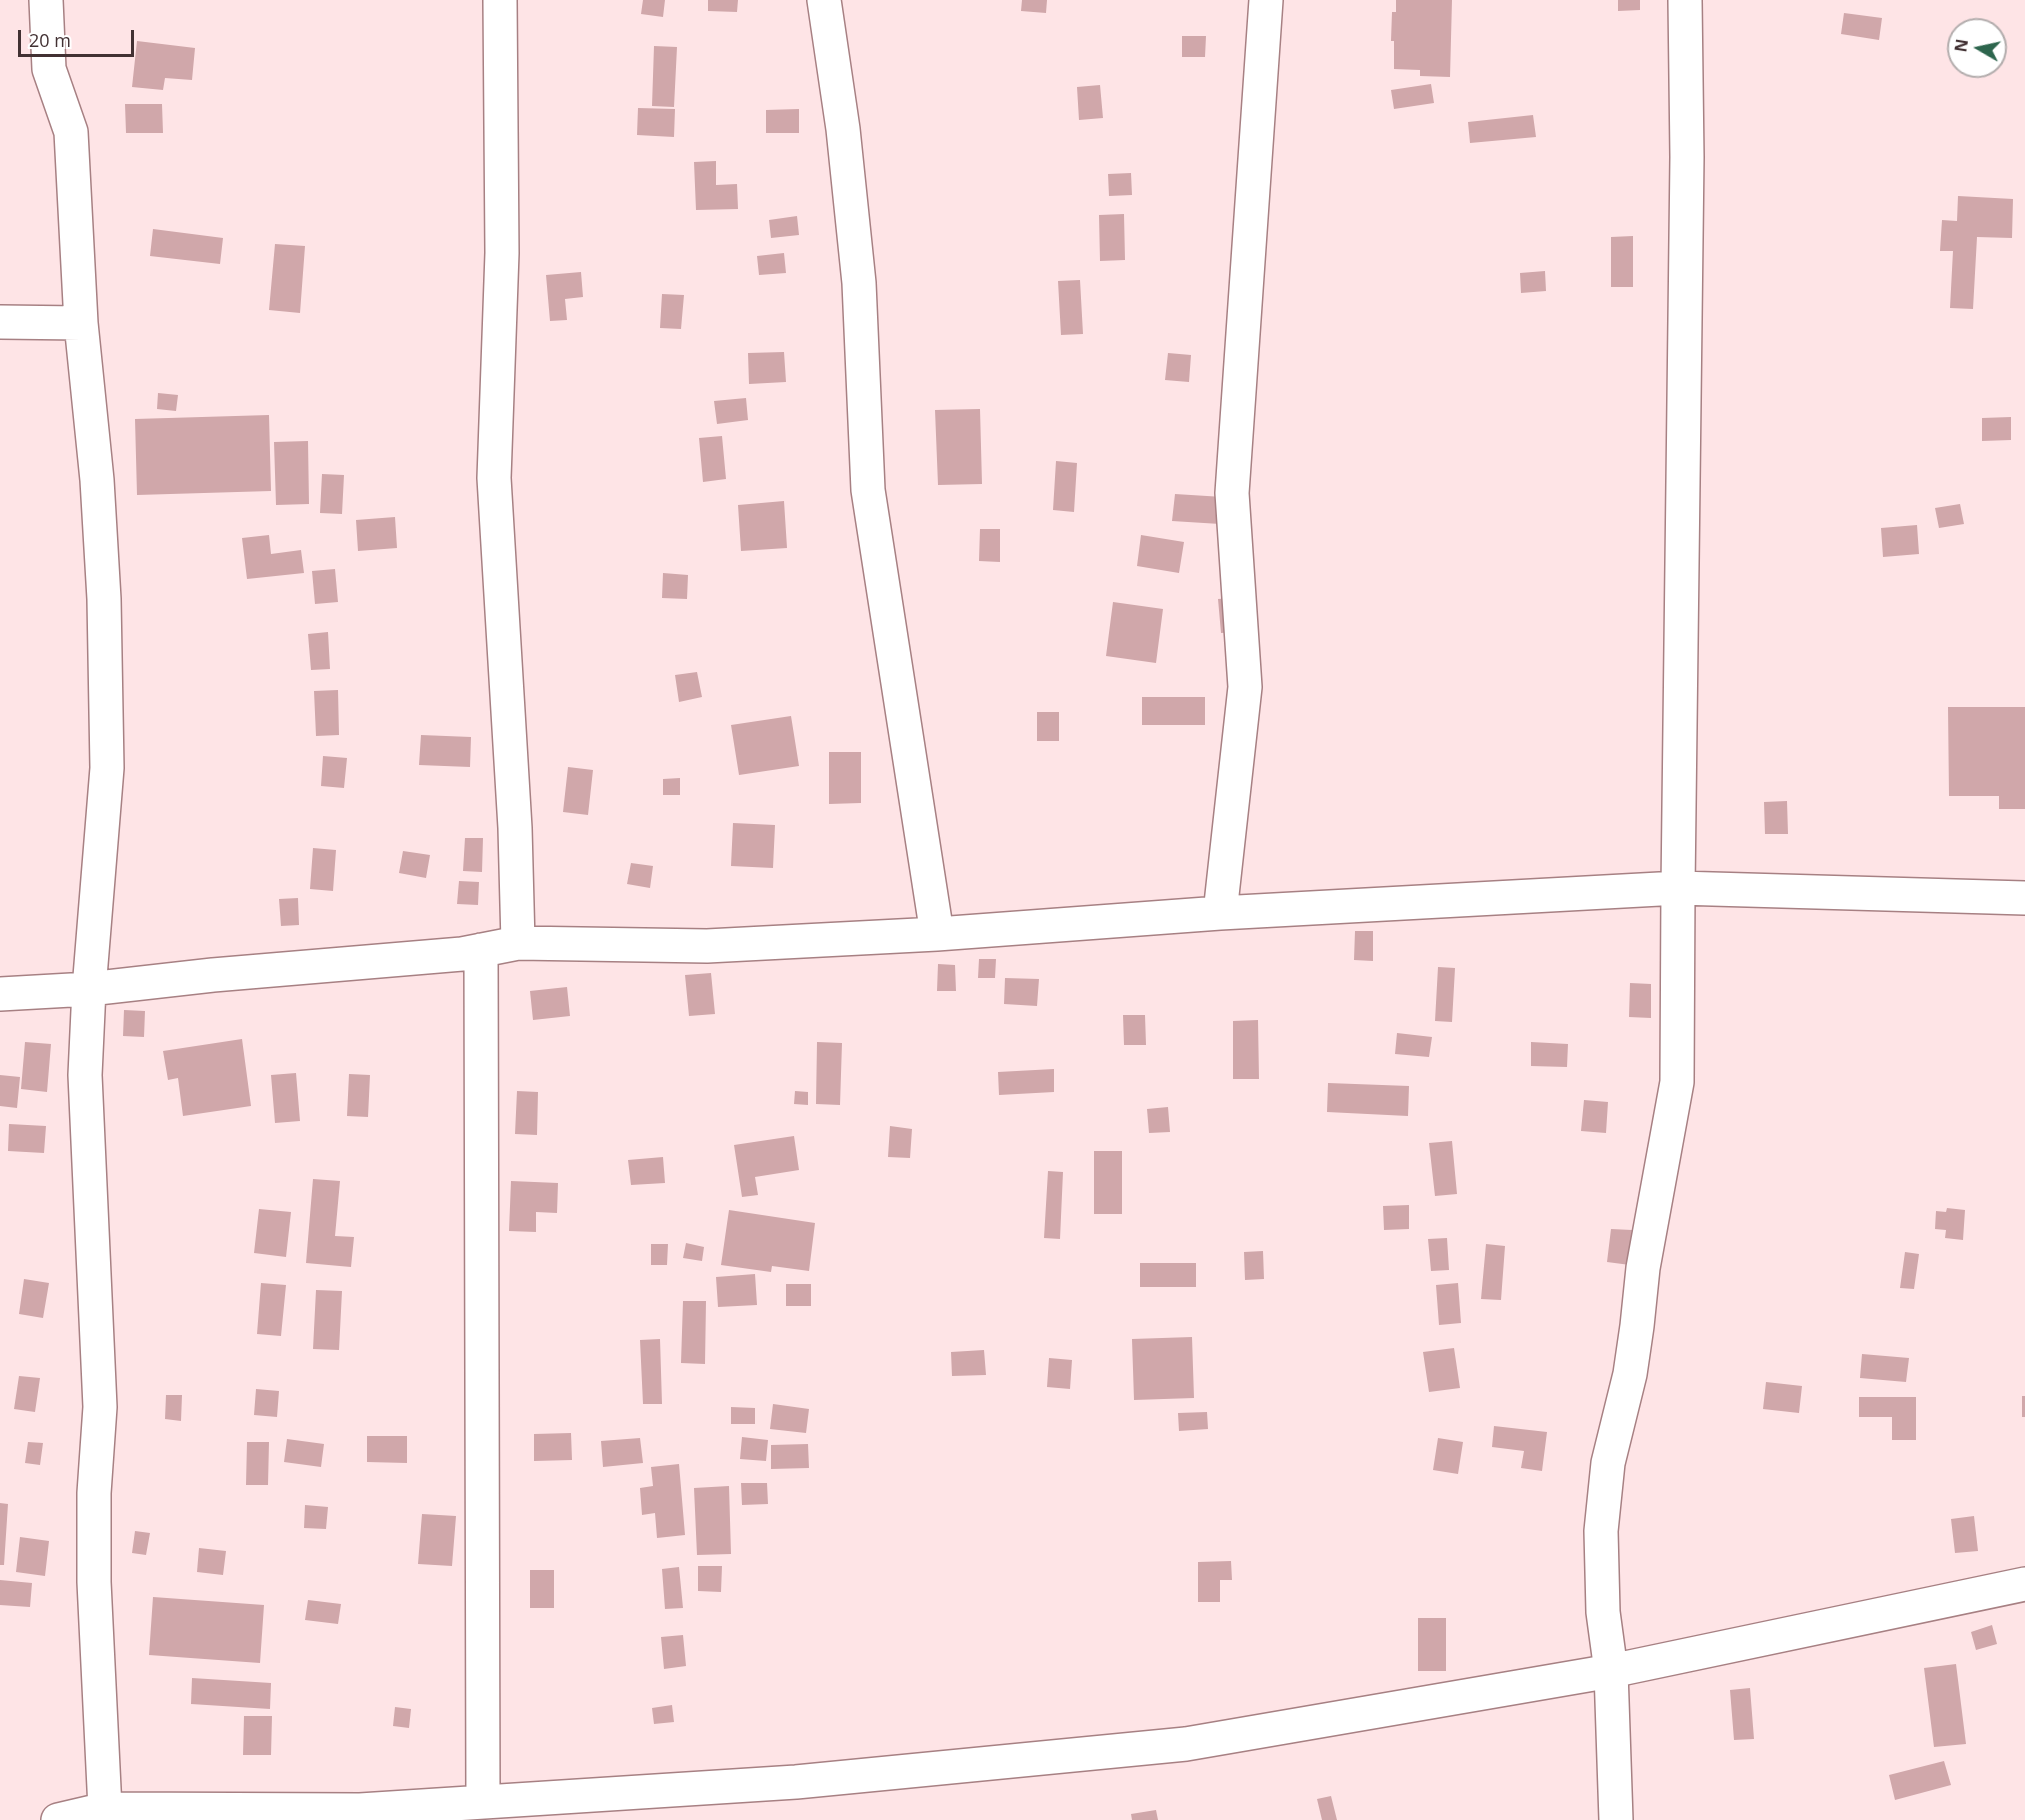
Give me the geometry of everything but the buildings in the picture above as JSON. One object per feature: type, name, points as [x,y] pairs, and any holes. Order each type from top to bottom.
[{"type":"street","points":[[46,0],[49,69],[70,132],[81,323],[97,480],[104,587],[107,768],[89,989],[85,1075],[100,1407],[94,1493],[94,1582],[105,1809]]},
{"type":"street","points":[[500,0],[502,253],[494,478],[514,805],[518,943]]},
{"type":"street","points":[[824,0],[843,129],[859,283],[868,490],[937,934]]},
{"type":"street","points":[[1220,913],[1245,687],[1232,493],[1266,0]]},
{"type":"street","points":[[1616,1820],[1611,1671],[1603,1612],[1601,1531],[1608,1463],[1630,1374],[1643,1268],[1677,1082],[1687,157],[1685,0]]},
{"type":"street","points":[[0,322],[81,323]]},
{"type":"street","points":[[0,994],[89,989],[213,975],[462,954],[518,943],[707,946],[937,934],[1220,913],[1678,888],[2025,898]]},
{"type":"street","points":[[481,950],[483,1802]]},
{"type":"street","points":[[58,1820],[105,1809],[360,1810],[796,1782],[1186,1744],[1611,1671],[2025,1584]]}]
